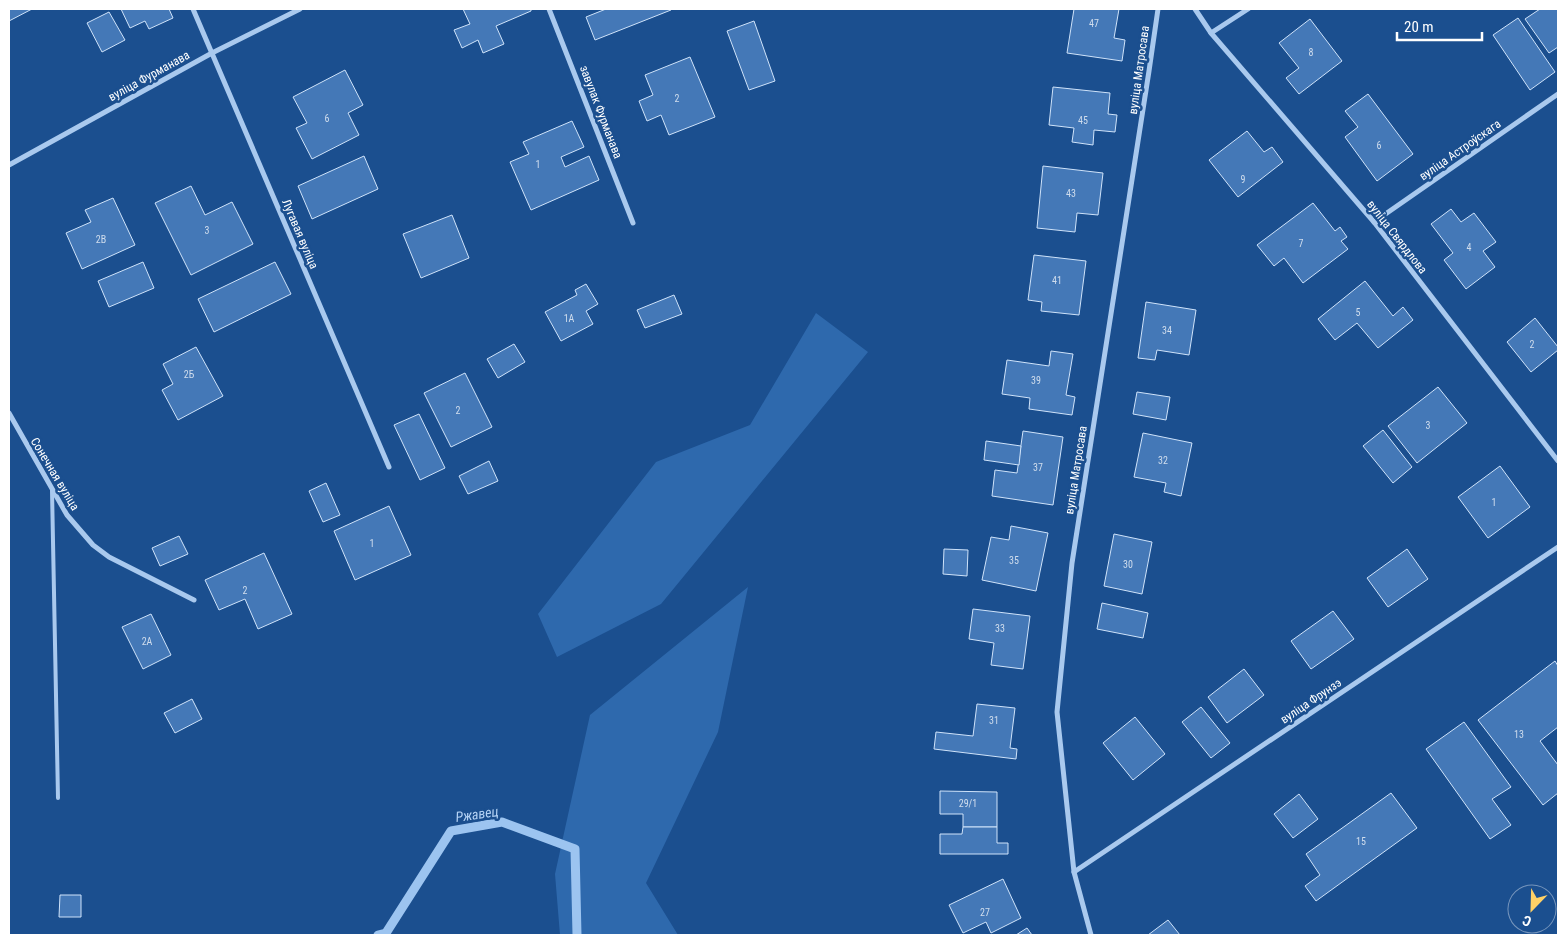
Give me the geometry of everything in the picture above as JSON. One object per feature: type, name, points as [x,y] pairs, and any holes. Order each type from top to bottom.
[{"type":"street","name":"Лугавая вуліца","points":[[193,9],[389,467]]},
{"type":"street","name":"вуліца Фурманава","points":[[9,165],[212,53],[300,9]]},
{"type":"street","name":"завулак Фурманава","points":[[549,9],[633,223]]},
{"type":"street","name":"вуліца Матросава","points":[[1091,935],[1074,872],[1057,712],[1072,562],[1158,9]]},
{"type":"street","points":[[1195,9],[1212,33],[1248,9]]},
{"type":"street","name":"вуліца Свярдлова","points":[[1212,33],[1374,222],[1558,461]]},
{"type":"street","name":"вуліца Астроўскага","points":[[1374,222],[1558,94]]},
{"type":"street","name":"Сонечная вуліца","points":[[9,414],[67,515],[93,544],[109,557],[194,600]]},
{"type":"street","name":"вуліца Фрунзэ","points":[[1074,872],[1558,546]]},
{"type":"lane","points":[[52,490],[58,798]]},
{"type":"shaded area","points":[[816,313],[868,352],[661,604],[557,657],[538,614],[656,462],[750,425]]},
{"type":"shaded area","points":[[748,587],[718,732],[646,883],[678,935],[560,935],[555,874],[590,715]]},
{"type":"building","points":[[9,9],[32,9],[9,21]]},
{"type":"building","points":[[121,9],[169,9],[173,18],[149,29],[145,21],[130,28]]},
{"type":"building","points":[[463,9],[531,9],[531,11],[496,26],[504,44],[483,53],[478,40],[462,48],[454,30],[470,24]]},
{"type":"building","points":[[606,9],[671,10],[595,40],[586,17]]},
{"type":"building","points":[[1074,9],[1119,9],[1114,38],[1125,40],[1122,61],[1067,53]]},
{"type":"building","points":[[1540,9],[1558,9],[1558,47],[1549,53],[1525,19]]},
{"type":"building","points":[[109,12],[125,40],[102,52],[87,23]]},
{"type":"building","points":[[1518,18],[1555,72],[1530,90],[1493,35]]},
{"type":"building","points":[[1310,19],[1342,61],[1299,94],[1286,78],[1299,68],[1279,43]]},
{"type":"building","points":[[754,21],[775,81],[749,90],[727,31]]},
{"type":"building","points":[[690,57],[715,117],[669,135],[661,115],[647,121],[639,101],[653,95],[645,75]]},
{"type":"building","points":[[345,70],[363,105],[348,113],[359,135],[312,159],[296,128],[307,123],[293,97]]},
{"type":"building","points":[[1053,87],[1110,93],[1108,114],[1117,115],[1115,132],[1094,130],[1093,145],[1072,142],[1074,128],[1049,125]]},
{"type":"building","points":[[1368,94],[1413,154],[1377,181],[1345,137],[1358,127],[1345,111]]},
{"type":"building","points":[[572,121],[584,147],[561,157],[565,167],[589,156],[599,180],[531,210],[510,162],[529,154],[523,142]]},
{"type":"building","points":[[1247,131],[1264,152],[1272,147],[1283,162],[1238,197],[1209,160]]},
{"type":"building","points":[[364,156],[378,189],[312,219],[298,186]]},
{"type":"building","points":[[1043,166],[1103,173],[1098,215],[1077,213],[1075,232],[1037,228]]},
{"type":"building","points":[[191,186],[205,215],[232,202],[253,244],[191,275],[155,203]]},
{"type":"building","points":[[113,198],[135,245],[82,269],[66,233],[91,222],[85,210]]},
{"type":"building","points":[[1313,203],[1335,231],[1340,227],[1347,237],[1341,241],[1348,249],[1303,283],[1284,258],[1274,266],[1257,245]]},
{"type":"building","points":[[1451,209],[1461,222],[1474,213],[1496,242],[1483,251],[1495,267],[1466,289],[1444,260],[1453,253],[1431,224]]},
{"type":"building","points":[[452,215],[469,258],[421,278],[403,234]]},
{"type":"building","points":[[1034,255],[1086,261],[1079,315],[1041,311],[1042,302],[1028,300]]},
{"type":"building","points":[[143,262],[154,288],[109,307],[98,281]]},
{"type":"building","points":[[275,262],[291,294],[214,332],[198,299]]},
{"type":"building","points":[[1365,281],[1393,316],[1403,307],[1413,320],[1378,348],[1357,323],[1335,340],[1318,319]]},
{"type":"building","points":[[586,284],[598,304],[586,311],[593,324],[561,341],[545,312],[577,295],[575,290]]},
{"type":"building","points":[[674,295],[682,314],[645,328],[637,310]]},
{"type":"building","points":[[1146,302],[1196,310],[1189,355],[1157,350],[1155,360],[1138,358]]},
{"type":"building","points":[[1535,318],[1558,347],[1558,350],[1531,372],[1507,342]]},
{"type":"building","points":[[514,344],[525,362],[498,378],[487,359]]},
{"type":"building","points":[[196,347],[223,396],[178,420],[162,390],[173,384],[163,364]]},
{"type":"building","points":[[1051,351],[1073,354],[1066,395],[1075,397],[1072,415],[1029,409],[1030,398],[1002,394],[1007,360],[1049,366]]},
{"type":"building","points":[[465,373],[492,427],[451,447],[424,393]]},
{"type":"building","points":[[1438,387],[1467,423],[1417,463],[1388,426]]},
{"type":"building","points":[[1137,392],[1170,397],[1166,420],[1133,414]]},
{"type":"building","points":[[419,414],[445,468],[420,480],[394,425]]},
{"type":"building","points":[[1383,430],[1412,467],[1393,483],[1363,446]]},
{"type":"building","points":[[1023,431],[1063,437],[1053,505],[992,496],[995,470],[1017,473]]},
{"type":"building","points":[[1143,433],[1192,443],[1181,496],[1164,492],[1166,483],[1134,477]]},
{"type":"building","points":[[986,441],[1021,446],[1019,465],[984,460]]},
{"type":"building","points":[[489,461],[498,481],[468,494],[459,476]]},
{"type":"building","points":[[1500,466],[1530,507],[1488,538],[1458,497]]},
{"type":"building","points":[[326,483],[340,515],[323,522],[309,491]]},
{"type":"building","points":[[389,506],[411,555],[355,580],[334,531]]},
{"type":"building","points":[[1011,526],[1048,533],[1036,591],[982,580],[991,537],[1009,540]]},
{"type":"building","points":[[1114,534],[1152,542],[1142,594],[1104,586]]},
{"type":"building","points":[[179,536],[188,554],[160,566],[152,548]]},
{"type":"building","points":[[944,549],[968,550],[967,576],[943,574]]},
{"type":"building","points":[[1407,549],[1428,579],[1388,607],[1367,578]]},
{"type":"building","points":[[264,553],[292,614],[258,629],[245,599],[219,610],[205,580]]},
{"type":"building","points":[[1102,603],[1148,613],[1143,638],[1097,629]]},
{"type":"building","points":[[973,609],[1030,616],[1023,669],[991,665],[994,643],[969,639]]},
{"type":"building","points":[[1333,611],[1354,639],[1311,669],[1291,641]]},
{"type":"building","points":[[151,614],[171,655],[143,669],[122,627]]},
{"type":"building","points":[[1555,661],[1558,666],[1558,727],[1540,741],[1558,765],[1558,793],[1543,805],[1478,720]]},
{"type":"building","points":[[1244,669],[1264,695],[1227,723],[1208,697]]},
{"type":"building","points":[[192,699],[202,719],[175,733],[164,713]]},
{"type":"building","points":[[977,704],[1015,708],[1010,748],[1017,749],[1016,759],[934,749],[936,732],[973,736]]},
{"type":"building","points":[[1201,707],[1230,743],[1211,758],[1182,722]]},
{"type":"building","points":[[1135,717],[1165,754],[1133,780],[1103,743]]},
{"type":"building","points":[[1464,722],[1511,787],[1492,799],[1511,825],[1490,839],[1426,749]]},
{"type":"building","points":[[940,791],[997,792],[997,827],[963,827],[963,814],[940,814]]},
{"type":"building","points":[[1391,793],[1417,828],[1316,901],[1305,886],[1320,875],[1306,854]]},
{"type":"building","points":[[1299,794],[1318,819],[1293,838],[1274,814]]},
{"type":"building","points":[[963,827],[997,827],[997,843],[1008,843],[1008,854],[940,854],[940,834],[962,834]]},
{"type":"building","points":[[1003,879],[1021,918],[991,933],[986,922],[963,933],[949,905]]},
{"type":"building","points":[[60,895],[81,895],[81,917],[59,917]]},
{"type":"building","points":[[1168,920],[1180,935],[1148,935]]},
{"type":"building","points":[[1027,928],[1032,935],[1016,935]]},
{"type":"waterway","name":"Ржавец","points":[[378,935],[386,933],[451,831],[502,822],[575,849],[577,935]]}]
